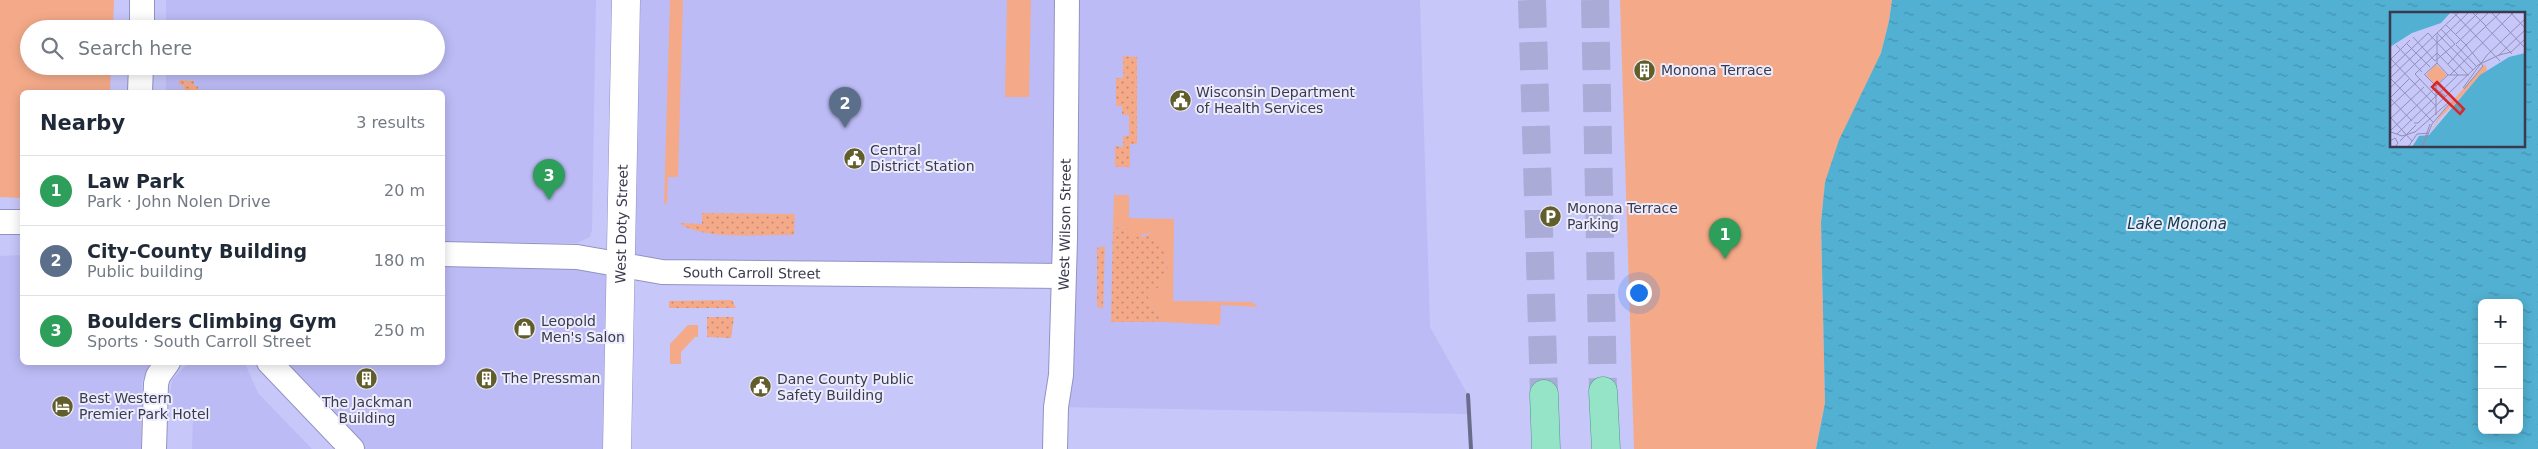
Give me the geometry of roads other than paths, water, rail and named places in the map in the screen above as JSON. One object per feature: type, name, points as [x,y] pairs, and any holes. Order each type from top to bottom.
[{"type":"main road","points":[[1603,392],[1606,449]]},
{"type":"main road","points":[[1544,394],[1546,449]]},
{"type":"street","points":[[142,0],[142,20]]},
{"type":"street","name":"West Doty Street","points":[[616,449],[626,0]]},
{"type":"street","name":"West Wilson Street","points":[[1055,449],[1056,407],[1061,375],[1064,276],[1067,0]]},
{"type":"street","points":[[140,75],[140,90]]},
{"type":"street","points":[[0,222],[20,222]]},
{"type":"street","name":"South Carroll Street","points":[[445,254],[577,257],[662,272],[1064,276]]},
{"type":"street","points":[[154,449],[156,384],[158,376],[166,365]]},
{"type":"street","points":[[272,365],[352,449]]},
{"type":"water","name":"Lake Monona","points":[[1892,0],[2538,0],[2538,449],[1816,449],[1825,403],[1821,222],[1825,182],[1839,140],[1881,53]]},
{"type":"tunnel","points":[[1532,0],[1544,394]]},
{"type":"tunnel","points":[[1595,0],[1603,391]]},
{"type":"railway","points":[[1468,395],[1471,449]]},
{"type":"place","name":"Monona Terrace","points":[[1645,70]]},
{"type":"place","name":"Wisconsin Department of Health Services","points":[[1180,100]]},
{"type":"place","name":"City-County Building","points":[[845,128]]},
{"type":"place","name":"Central District Station","points":[[854,158]]},
{"type":"place","name":"Boulders Climbing Gym","points":[[549,200]]},
{"type":"place","name":"Monona Terrace Parking","points":[[1551,216]]},
{"type":"place","name":"Law Park","points":[[1725,259]]},
{"type":"place","name":"Leopold Men's Salon","points":[[525,329]]},
{"type":"place","name":"The Pressman","points":[[486,378]]},
{"type":"place","name":"The Jackman Building","points":[[367,379]]},
{"type":"place","name":"Dane County Public Safety Building","points":[[761,387]]},
{"type":"place","name":"Best Western Premier Park Hotel","points":[[63,406]]}]
